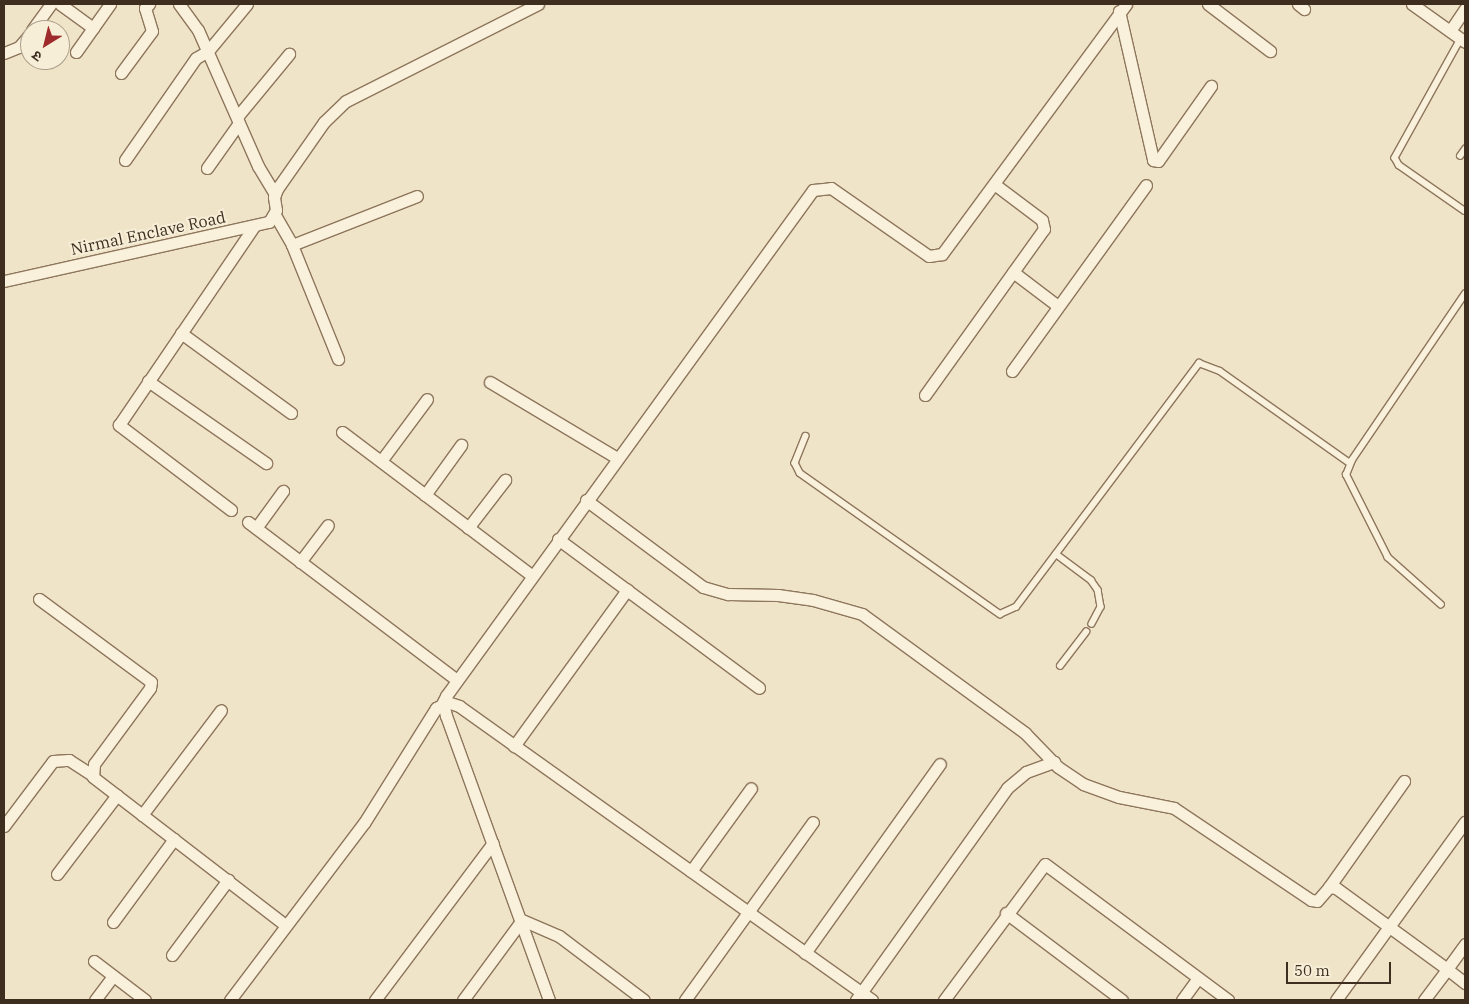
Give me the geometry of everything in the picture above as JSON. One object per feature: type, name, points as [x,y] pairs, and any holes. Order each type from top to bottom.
[{"type":"street","points":[[39,20],[51,4]]},
{"type":"street","points":[[60,4],[93,28]]},
{"type":"street","points":[[76,52],[110,4]]},
{"type":"street","points":[[121,73],[152,31],[145,8],[149,4]]},
{"type":"street","points":[[179,4],[198,30],[263,176],[275,194],[275,215],[292,245],[338,359]]},
{"type":"street","points":[[125,160],[196,58],[208,51],[247,4]]},
{"type":"street","points":[[1208,4],[1270,51]]},
{"type":"street","points":[[1412,4],[1463,40]]},
{"type":"street","points":[[275,194],[324,122],[346,101],[533,5]]},
{"type":"street","points":[[1123,7],[1153,160],[1158,160],[1211,86]]},
{"type":"street","points":[[230,1000],[364,823],[436,708],[443,702],[531,575],[814,190],[831,188],[933,257],[948,248],[1123,7]]},
{"type":"street","points":[[1450,30],[1465,9]]},
{"type":"street","points":[[4,53],[20,46]]},
{"type":"street","points":[[206,168],[238,120],[289,54]]},
{"type":"street","points":[[925,395],[1041,234],[1044,223],[994,184]]},
{"type":"street","points":[[1012,371],[1146,186]]},
{"type":"street","points":[[292,245],[417,196]]},
{"type":"street","name":"Nirmal Enclave Road","points":[[4,281],[254,226],[269,222],[275,215]]},
{"type":"street","points":[[231,510],[120,428],[120,422],[254,226]]},
{"type":"street","points":[[1013,272],[1058,306]]},
{"type":"street","points":[[181,333],[291,413]]},
{"type":"street","points":[[148,381],[266,464]]},
{"type":"street","points":[[490,382],[617,458]]},
{"type":"street","points":[[381,461],[427,399]]},
{"type":"street","points":[[342,432],[531,575]]},
{"type":"street","points":[[425,495],[461,445]]},
{"type":"street","points":[[468,528],[505,480]]},
{"type":"street","points":[[283,491],[252,525],[457,680]]},
{"type":"street","points":[[586,500],[703,587],[728,594],[778,595],[813,600],[862,614],[1025,733],[1054,762],[1095,790],[1174,808],[1310,900],[1317,901],[1329,887],[1404,781]]},
{"type":"street","points":[[300,562],[328,525]]},
{"type":"street","points":[[558,539],[758,688]]},
{"type":"street","points":[[514,746],[627,590]]},
{"type":"street","points":[[39,599],[151,682],[150,688],[94,764],[92,774]]},
{"type":"street","points":[[443,702],[459,706],[805,953],[859,997],[872,1000]]},
{"type":"street","points":[[443,702],[549,1000]]},
{"type":"street","points":[[142,814],[221,710]]},
{"type":"street","points":[[4,826],[53,761],[69,760],[92,774],[117,796],[285,925]]},
{"type":"street","points":[[859,997],[1007,788],[1026,772],[1054,762]]},
{"type":"street","points":[[805,953],[940,764]]},
{"type":"street","points":[[690,871],[750,788]]},
{"type":"street","points":[[57,874],[117,796]]},
{"type":"street","points":[[685,1000],[813,822]]},
{"type":"street","points":[[1336,1000],[1465,822]]},
{"type":"street","points":[[114,922],[174,839]]},
{"type":"street","points":[[375,1000],[494,843]]},
{"type":"street","points":[[944,1000],[1040,867],[1047,865],[1228,1000]]},
{"type":"street","points":[[172,955],[228,880]]},
{"type":"street","points":[[1329,887],[1390,927],[1465,983]]},
{"type":"street","points":[[1006,913],[1122,1000]]},
{"type":"street","points":[[463,1000],[522,920]]},
{"type":"street","points":[[522,920],[539,925],[559,936],[644,1000]]},
{"type":"street","points":[[1424,1000],[1465,944]]},
{"type":"street","points":[[94,961],[146,1000]]},
{"type":"street","points":[[95,1000],[113,976]]},
{"type":"street","points":[[1182,1000],[1197,978]]},
{"type":"lane","points":[[1463,40],[1395,158],[1399,165],[1465,211]]},
{"type":"lane","points":[[1460,156],[1465,149]]},
{"type":"lane","points":[[1441,606],[1402,574],[1382,549],[1348,485],[1346,475],[1350,463],[1465,294]]},
{"type":"lane","points":[[806,436],[795,463],[800,473],[1000,614],[1016,607],[1199,362],[1220,370],[1350,463]]},
{"type":"lane","points":[[1056,554],[1091,580],[1098,590],[1101,607],[1092,624]]},
{"type":"lane","points":[[1060,666],[1086,632]]}]
